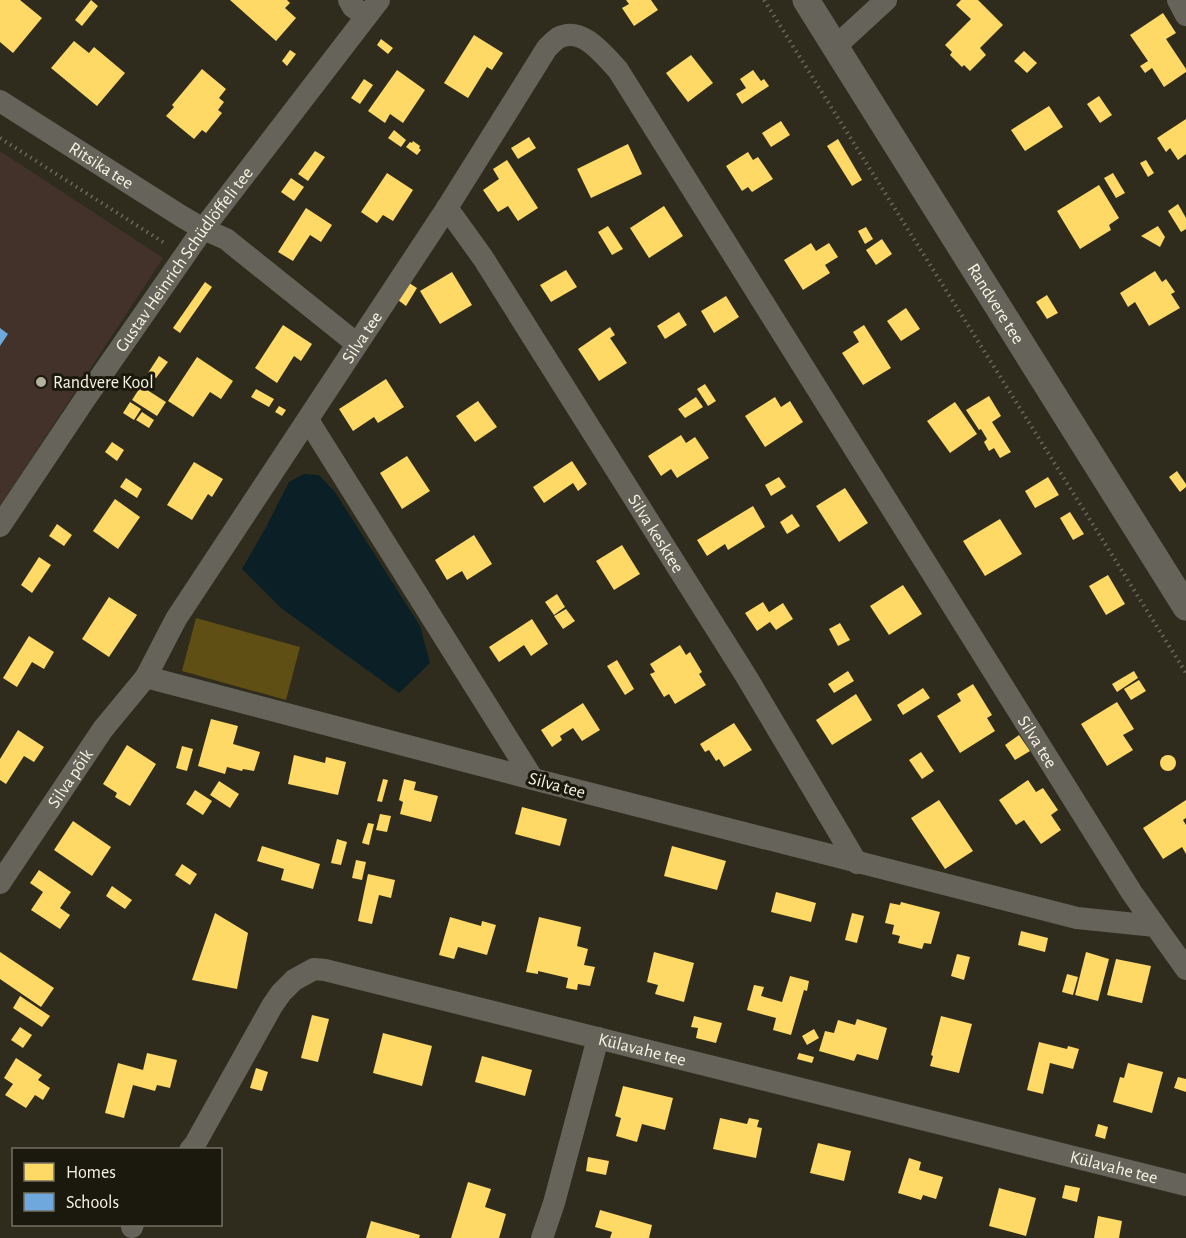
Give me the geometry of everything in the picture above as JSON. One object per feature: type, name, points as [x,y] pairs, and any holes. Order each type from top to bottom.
[{"type":"street","points":[[349,0],[353,7],[373,8]]},
{"type":"street","name":"Randvere tee","points":[[806,0],[1186,607]]},
{"type":"street","points":[[835,47],[886,0]]},
{"type":"street","points":[[1178,0],[1186,15]]},
{"type":"street","name":"Gustav Heinrich Schüdlöffeli tee","points":[[0,526],[203,229],[373,8]]},
{"type":"street","name":"Silva tee","points":[[1155,926],[1077,918],[857,863],[146,677],[176,619],[447,208],[547,48],[559,38],[573,34],[595,45],[618,70],[1132,893],[1186,969]]},
{"type":"street","name":"Ritsika tee","points":[[0,101],[203,229],[226,239],[357,344]]},
{"type":"street","name":"Silva kesktee","points":[[447,208],[483,258],[740,666],[857,863]]},
{"type":"street","points":[[308,420],[533,779]]},
{"type":"street","name":"Silva põik","points":[[0,884],[103,729],[146,677]]},
{"type":"street","name":"Külavahe tee","points":[[191,1148],[272,1006],[294,980],[314,969],[1186,1185]]},
{"type":"street","points":[[542,1238],[554,1203],[598,1038]]},
{"type":"path","points":[[764,0],[1186,673]]},
{"type":"path","points":[[0,138],[185,255]]},
{"type":"shaded area","name":"Randvere Kool","points":[[0,151],[163,258],[0,506]]},
{"type":"shaded area","points":[[196,618],[300,647],[286,700],[182,671]]},
{"type":"water","points":[[304,474],[319,475],[335,492],[420,626],[430,663],[399,693],[281,608],[242,569],[289,482]]},
{"type":"building: Homes","points":[[0,0],[20,0],[42,18],[13,53],[0,42]]},
{"type":"building: Homes","points":[[91,0],[98,6],[82,26],[75,20]]},
{"type":"building: Homes","points":[[230,0],[287,0],[290,3],[285,8],[296,18],[276,41]]},
{"type":"building: Homes","points":[[626,0],[651,0],[658,10],[634,26],[622,8],[629,4]]},
{"type":"building: Homes","points":[[961,0],[978,0],[1003,25],[980,48],[986,55],[970,71],[964,65],[962,67],[950,55],[952,52],[945,45],[971,19],[956,5]]},
{"type":"building: Homes","points":[[1163,13],[1176,33],[1166,39],[1186,69],[1186,72],[1164,87],[1152,68],[1145,73],[1140,66],[1148,61],[1130,35]]},
{"type":"building: Homes","points":[[474,35],[503,53],[492,70],[487,67],[468,98],[444,83]]},
{"type":"building: Homes","points":[[381,39],[393,48],[388,54],[377,45]]},
{"type":"building: Homes","points":[[74,41],[89,53],[94,47],[125,73],[97,106],[51,68]]},
{"type":"building: Homes","points":[[290,50],[296,54],[287,66],[282,61]]},
{"type":"building: Homes","points":[[1024,51],[1037,63],[1027,73],[1014,61]]},
{"type":"building: Homes","points":[[691,55],[713,83],[688,102],[666,73]]},
{"type":"building: Homes","points":[[202,69],[226,89],[219,98],[224,102],[218,110],[222,113],[206,133],[202,130],[194,139],[166,116],[174,107],[172,105]]},
{"type":"building: Homes","points":[[397,70],[425,90],[403,123],[390,114],[385,123],[368,111]]},
{"type":"building: Homes","points":[[753,70],[761,81],[764,79],[769,86],[742,104],[736,94],[746,88],[740,79]]},
{"type":"building: Homes","points":[[364,79],[373,85],[360,104],[351,98]]},
{"type":"building: Homes","points":[[1099,96],[1112,115],[1100,123],[1087,104]]},
{"type":"building: Homes","points":[[1049,106],[1063,127],[1025,151],[1011,130]]},
{"type":"building: Homes","points":[[1186,119],[1186,154],[1178,160],[1170,148],[1166,152],[1157,138]]},
{"type":"building: Homes","points":[[781,121],[790,135],[771,147],[762,133]]},
{"type":"building: Homes","points":[[394,130],[406,140],[401,147],[388,138]]},
{"type":"building: Homes","points":[[529,137],[536,148],[518,159],[511,148]]},
{"type":"building: Homes","points":[[838,139],[862,180],[852,186],[827,146]]},
{"type":"building: Homes","points":[[413,141],[420,146],[421,150],[417,155],[406,147]]},
{"type":"building: Homes","points":[[628,144],[642,174],[591,198],[577,169]]},
{"type":"building: Homes","points":[[315,151],[325,157],[308,181],[298,174]]},
{"type":"building: Homes","points":[[748,152],[753,160],[758,157],[773,179],[752,192],[748,187],[742,191],[726,166]]},
{"type":"building: Homes","points":[[507,160],[538,208],[518,221],[508,206],[498,212],[483,190],[499,179],[493,169]]},
{"type":"building: Homes","points":[[1146,160],[1154,173],[1148,177],[1140,163]]},
{"type":"building: Homes","points":[[387,173],[413,190],[393,221],[383,215],[377,223],[361,212]]},
{"type":"building: Homes","points":[[1113,173],[1125,193],[1116,198],[1104,178]]},
{"type":"building: Homes","points":[[291,178],[304,187],[294,201],[281,192]]},
{"type":"building: Homes","points":[[1099,185],[1119,218],[1109,225],[1111,230],[1080,249],[1057,211]]},
{"type":"building: Homes","points":[[1178,204],[1186,218],[1186,229],[1181,232],[1168,211]]},
{"type":"building: Homes","points":[[664,206],[683,236],[649,258],[630,228]]},
{"type":"building: Homes","points":[[306,208],[332,225],[321,242],[310,235],[293,261],[278,252]]},
{"type":"building: Homes","points":[[608,226],[623,249],[612,255],[598,232]]},
{"type":"building: Homes","points":[[1158,226],[1165,237],[1160,247],[1141,236]]},
{"type":"building: Homes","points":[[866,227],[873,239],[865,244],[858,231]]},
{"type":"building: Homes","points":[[882,239],[892,254],[876,265],[866,250]]},
{"type":"building: Homes","points":[[811,243],[816,251],[829,243],[838,257],[825,265],[830,273],[803,290],[784,260]]},
{"type":"building: Homes","points":[[566,270],[577,287],[551,302],[540,285]]},
{"type":"building: Homes","points":[[1155,271],[1162,282],[1166,279],[1175,292],[1171,294],[1180,308],[1149,326],[1135,302],[1128,307],[1120,293]]},
{"type":"building: Homes","points":[[452,272],[472,305],[440,324],[420,291]]},
{"type":"building: Homes","points":[[205,282],[212,287],[180,333],[173,328]]},
{"type":"building: Homes","points":[[409,283],[417,288],[406,306],[398,300]]},
{"type":"building: Homes","points":[[1047,295],[1058,313],[1047,319],[1036,302]]},
{"type":"building: Homes","points":[[726,296],[739,317],[714,333],[701,311]]},
{"type":"building: Homes","points":[[906,308],[920,329],[901,341],[887,321]]},
{"type":"building: Homes","points":[[679,312],[687,325],[665,339],[657,326]]},
{"type":"building: Homes","points":[[283,325],[312,344],[301,361],[294,356],[277,383],[255,368]]},
{"type":"building: Homes","points":[[864,325],[891,368],[863,385],[842,353],[859,342],[853,332]]},
{"type":"building: Homes","points":[[610,327],[615,335],[610,338],[627,363],[599,381],[578,349]]},
{"type":"building: Homes","points":[[159,356],[168,362],[156,378],[148,373]]},
{"type":"building: Homes","points":[[197,357],[233,381],[221,399],[210,392],[193,417],[168,401]]},
{"type":"building: Homes","points":[[386,379],[404,407],[378,423],[374,417],[353,431],[339,409]]},
{"type":"building: Homes","points":[[705,384],[716,401],[708,406],[697,389]]},
{"type":"building: Homes","points":[[141,386],[166,402],[157,416],[132,400]]},
{"type":"building: Homes","points":[[256,389],[274,399],[269,407],[251,397]]},
{"type":"building: Homes","points":[[989,396],[1001,416],[992,422],[1011,452],[1000,458],[994,448],[989,451],[984,442],[987,439],[966,410]]},
{"type":"building: Homes","points":[[696,397],[703,407],[685,418],[678,409]]},
{"type":"building: Homes","points":[[775,397],[781,407],[790,401],[803,422],[765,447],[745,416]]},
{"type":"building: Homes","points":[[478,401],[497,427],[475,442],[456,416]]},
{"type":"building: Homes","points":[[130,402],[141,409],[134,420],[123,413]]},
{"type":"building: Homes","points":[[955,402],[977,434],[950,453],[927,421]]},
{"type":"building: Homes","points":[[279,406],[286,410],[282,416],[275,412]]},
{"type":"building: Homes","points":[[142,412],[154,420],[149,428],[136,420]]},
{"type":"building: Homes","points":[[681,435],[686,443],[695,437],[709,458],[677,478],[671,469],[661,476],[648,456]]},
{"type":"building: Homes","points":[[112,442],[124,450],[117,461],[105,452]]},
{"type":"building: Homes","points":[[407,456],[430,491],[402,509],[380,473]]},
{"type":"building: Homes","points":[[572,461],[587,484],[578,491],[573,483],[544,503],[533,487]]},
{"type":"building: Homes","points":[[194,462],[223,479],[212,497],[208,494],[192,520],[167,505]]},
{"type":"building: Homes","points":[[1177,471],[1186,484],[1180,492],[1169,477]]},
{"type":"building: Homes","points":[[779,477],[786,487],[771,496],[765,485]]},
{"type":"building: Homes","points":[[1048,477],[1059,495],[1035,508],[1025,491]]},
{"type":"building: Homes","points":[[126,478],[142,489],[137,498],[120,487]]},
{"type":"building: Homes","points":[[845,488],[868,523],[839,542],[816,506]]},
{"type":"building: Homes","points":[[115,499],[140,517],[118,549],[93,531]]},
{"type":"building: Homes","points":[[753,506],[765,527],[728,550],[725,544],[707,556],[697,540]]},
{"type":"building: Homes","points":[[1070,512],[1084,534],[1073,540],[1060,518]]},
{"type":"building: Homes","points":[[792,514],[800,526],[787,534],[780,522]]},
{"type":"building: Homes","points":[[1000,519],[1022,554],[985,576],[963,541]]},
{"type":"building: Homes","points":[[57,524],[72,535],[64,546],[49,536]]},
{"type":"building: Homes","points":[[474,535],[492,564],[467,580],[462,571],[447,580],[435,560]]},
{"type":"building: Homes","points":[[622,545],[640,574],[614,590],[596,561]]},
{"type":"building: Homes","points":[[39,557],[51,565],[32,593],[21,585]]},
{"type":"building: Homes","points":[[1108,575],[1125,604],[1106,615],[1089,586]]},
{"type":"building: Homes","points":[[903,585],[922,614],[889,635],[870,606]]},
{"type":"building: Homes","points":[[557,594],[565,607],[554,615],[545,602]]},
{"type":"building: Homes","points":[[109,597],[137,615],[109,657],[82,639]]},
{"type":"building: Homes","points":[[763,602],[769,612],[783,603],[793,619],[776,630],[770,622],[757,631],[745,613]]},
{"type":"building: Homes","points":[[566,609],[575,621],[563,629],[554,616]]},
{"type":"building: Homes","points":[[532,619],[548,644],[531,656],[524,645],[499,662],[489,647]]},
{"type":"building: Homes","points":[[840,623],[850,640],[838,646],[829,629]]},
{"type":"building: Homes","points":[[29,636],[54,652],[44,669],[32,662],[17,687],[3,678]]},
{"type":"building: Homes","points":[[680,645],[686,655],[690,652],[702,672],[699,674],[706,685],[675,704],[669,694],[664,697],[650,674],[655,672],[650,664]]},
{"type":"building: Homes","points":[[617,660],[634,689],[625,695],[607,666]]},
{"type":"building: Homes","points":[[848,671],[854,681],[834,693],[828,684]]},
{"type":"building: Homes","points":[[1134,671],[1138,678],[1117,692],[1112,684]]},
{"type":"building: Homes","points":[[1139,680],[1146,691],[1131,700],[1124,689]]},
{"type":"building: Homes","points":[[973,684],[992,715],[987,718],[995,731],[960,753],[937,716],[961,701],[957,694]]},
{"type":"building: Homes","points":[[923,688],[930,698],[903,715],[897,705]]},
{"type":"building: Homes","points":[[856,694],[872,720],[832,745],[816,720]]},
{"type":"building: Homes","points":[[1117,702],[1134,729],[1123,735],[1133,750],[1107,766],[1081,724]]},
{"type":"building: Homes","points":[[583,703],[600,730],[582,741],[573,728],[560,736],[562,740],[552,747],[541,730]]},
{"type":"building: Homes","points":[[211,719],[238,726],[233,744],[260,752],[254,771],[227,767],[225,774],[198,766]]},
{"type":"building: Homes","points":[[734,723],[752,750],[724,767],[719,759],[716,761],[709,750],[705,752],[700,744]]},
{"type":"building: Homes","points":[[18,730],[44,747],[34,762],[24,756],[6,784],[0,780],[0,759]]},
{"type":"building: Homes","points":[[1019,735],[1030,751],[1015,760],[1005,745]]},
{"type":"building: Homes","points":[[127,745],[156,764],[130,806],[115,797],[117,793],[103,784]]},
{"type":"building: Homes","points":[[182,746],[193,749],[187,771],[176,768]]},
{"type":"building: Homes","points":[[921,752],[934,771],[922,779],[909,760]]},
{"type":"building: Homes","points":[[294,755],[325,763],[326,757],[346,762],[338,795],[288,784]]},
{"type":"building: Homes","points":[[1165,755],[1171,755],[1176,763],[1174,769],[1165,771],[1160,766],[1160,760]]},
{"type":"building: Homes","points":[[383,779],[388,780],[382,802],[377,801]]},
{"type":"building: Homes","points":[[404,779],[416,782],[414,790],[438,796],[431,822],[400,814],[403,802],[399,800]]},
{"type":"building: Homes","points":[[1028,780],[1036,792],[1043,788],[1058,810],[1051,815],[1061,830],[1041,844],[1024,820],[1016,825],[999,800]]},
{"type":"building: Homes","points":[[219,781],[239,794],[230,808],[210,795]]},
{"type":"building: Homes","points":[[195,790],[212,801],[203,815],[186,804]]},
{"type":"building: Homes","points":[[939,800],[973,851],[945,869],[911,818]]},
{"type":"building: Homes","points":[[1186,800],[1186,818],[1183,820],[1186,825],[1186,854],[1182,847],[1163,859],[1143,828]]},
{"type":"building: Homes","points":[[522,807],[567,819],[560,846],[515,834]]},
{"type":"building: Homes","points":[[380,814],[391,816],[387,832],[376,830]]},
{"type":"building: Homes","points":[[73,821],[111,847],[92,876],[54,850]]},
{"type":"building: Homes","points":[[368,823],[374,824],[369,845],[362,843]]},
{"type":"building: Homes","points":[[337,839],[347,842],[341,865],[331,863]]},
{"type":"building: Homes","points":[[262,846],[320,864],[313,889],[281,880],[284,869],[257,861]]},
{"type":"building: Homes","points":[[672,846],[726,861],[717,890],[664,876]]},
{"type":"building: Homes","points":[[356,860],[366,862],[362,880],[352,878]]},
{"type":"building: Homes","points":[[182,864],[197,874],[190,885],[175,875]]},
{"type":"building: Homes","points":[[39,870],[71,892],[60,908],[70,915],[60,929],[31,910],[43,892],[30,883]]},
{"type":"building: Homes","points":[[368,874],[395,880],[391,898],[379,895],[372,924],[358,921]]},
{"type":"building: Homes","points":[[112,886],[132,900],[125,909],[106,896]]},
{"type":"building: Homes","points":[[776,892],[816,903],[811,922],[771,912]]},
{"type":"building: Homes","points":[[901,902],[940,912],[931,944],[924,943],[922,949],[898,943],[900,936],[892,934],[894,925],[885,923],[890,903],[900,905]]},
{"type":"building: Homes","points":[[215,913],[248,933],[237,989],[192,980]]},
{"type":"building: Homes","points":[[852,913],[864,916],[857,943],[845,940]]},
{"type":"building: Homes","points":[[450,917],[481,926],[482,921],[496,925],[487,955],[458,947],[454,959],[439,955]]},
{"type":"building: Homes","points":[[539,917],[581,927],[577,946],[588,949],[584,965],[595,967],[590,986],[578,984],[577,990],[566,988],[568,978],[538,971],[538,974],[526,972]]},
{"type":"building: Homes","points":[[1021,931],[1048,938],[1045,952],[1018,945]]},
{"type":"building: Homes","points":[[0,952],[54,988],[41,1007],[0,979]]},
{"type":"building: Homes","points":[[654,952],[694,963],[684,1002],[655,994],[658,985],[647,982]]},
{"type":"building: Homes","points":[[1086,952],[1109,959],[1098,1001],[1075,995]]},
{"type":"building: Homes","points":[[957,954],[970,957],[964,980],[951,976]]},
{"type":"building: Homes","points":[[1116,959],[1151,966],[1142,1003],[1107,995]]},
{"type":"building: Homes","points":[[1067,974],[1078,977],[1073,995],[1062,992]]},
{"type":"building: Homes","points":[[790,976],[809,981],[807,991],[804,990],[791,1035],[773,1030],[776,1018],[747,1010],[754,985],[764,987],[761,996],[782,1002]]},
{"type":"building: Homes","points":[[20,996],[50,1016],[42,1027],[13,1008]]},
{"type":"building: Homes","points":[[312,1015],[329,1019],[318,1062],[301,1058]]},
{"type":"building: Homes","points":[[694,1016],[722,1023],[716,1043],[696,1038],[698,1028],[691,1027]]},
{"type":"building: Homes","points":[[941,1016],[972,1024],[959,1073],[930,1066]]},
{"type":"building: Homes","points":[[857,1019],[887,1028],[878,1060],[857,1054],[854,1061],[819,1051],[825,1031],[834,1033],[838,1020],[855,1025]]},
{"type":"building: Homes","points":[[20,1027],[32,1035],[23,1048],[11,1040]]},
{"type":"building: Homes","points":[[814,1029],[819,1038],[807,1045],[802,1036]]},
{"type":"building: Homes","points":[[383,1033],[432,1046],[422,1086],[373,1073]]},
{"type":"building: Homes","points":[[1039,1042],[1067,1049],[1068,1046],[1079,1049],[1073,1069],[1050,1063],[1043,1094],[1027,1090]]},
{"type":"building: Homes","points":[[147,1053],[177,1060],[170,1088],[157,1085],[155,1091],[133,1085],[124,1118],[105,1113],[118,1063],[143,1070]]},
{"type":"building: Homes","points":[[799,1053],[814,1057],[812,1063],[797,1059]]},
{"type":"building: Homes","points":[[482,1056],[532,1070],[525,1096],[475,1082]]},
{"type":"building: Homes","points":[[16,1058],[42,1075],[38,1080],[50,1088],[43,1100],[35,1095],[26,1108],[5,1095],[13,1084],[4,1078]]},
{"type":"building: Homes","points":[[1128,1063],[1163,1072],[1152,1113],[1113,1102],[1120,1077],[1124,1078]]},
{"type":"building: Homes","points":[[256,1068],[268,1072],[262,1091],[250,1088]]},
{"type":"building: Homes","points":[[1178,1077],[1186,1079],[1186,1092],[1174,1088]]},
{"type":"building: Homes","points":[[623,1086],[673,1098],[665,1130],[642,1124],[637,1142],[616,1136],[621,1118],[615,1116]]},
{"type":"building: Homes","points":[[720,1118],[747,1124],[749,1118],[759,1120],[757,1127],[762,1128],[756,1158],[713,1149]]},
{"type":"building: Homes","points":[[1098,1124],[1108,1127],[1105,1139],[1095,1136]]},
{"type":"building: Homes","points":[[818,1143],[851,1151],[844,1181],[810,1173]]},
{"type":"building: Homes","points":[[588,1157],[609,1161],[606,1175],[586,1171]]},
{"type":"building: Homes","points":[[909,1158],[921,1162],[919,1170],[943,1177],[936,1199],[923,1195],[921,1200],[898,1193]]},
{"type":"building: Homes","points":[[468,1182],[491,1189],[485,1207],[506,1214],[499,1238],[451,1238]]},
{"type":"building: Homes","points":[[1065,1185],[1080,1188],[1077,1202],[1062,1198]]},
{"type":"building: Homes","points":[[999,1188],[1036,1198],[1026,1236],[989,1226]]},
{"type":"building: Homes","points":[[600,1210],[652,1225],[649,1238],[610,1238],[612,1232],[595,1227]]},
{"type":"building: Homes","points":[[1098,1216],[1122,1221],[1119,1238],[1094,1238]]},
{"type":"building: Homes","points":[[371,1221],[420,1235],[419,1238],[366,1238]]},
{"type":"building: Schools","points":[[0,328],[8,334],[0,346]]},
{"type":"place","name":"Randvere Kool","points":[[41,382]]}]
